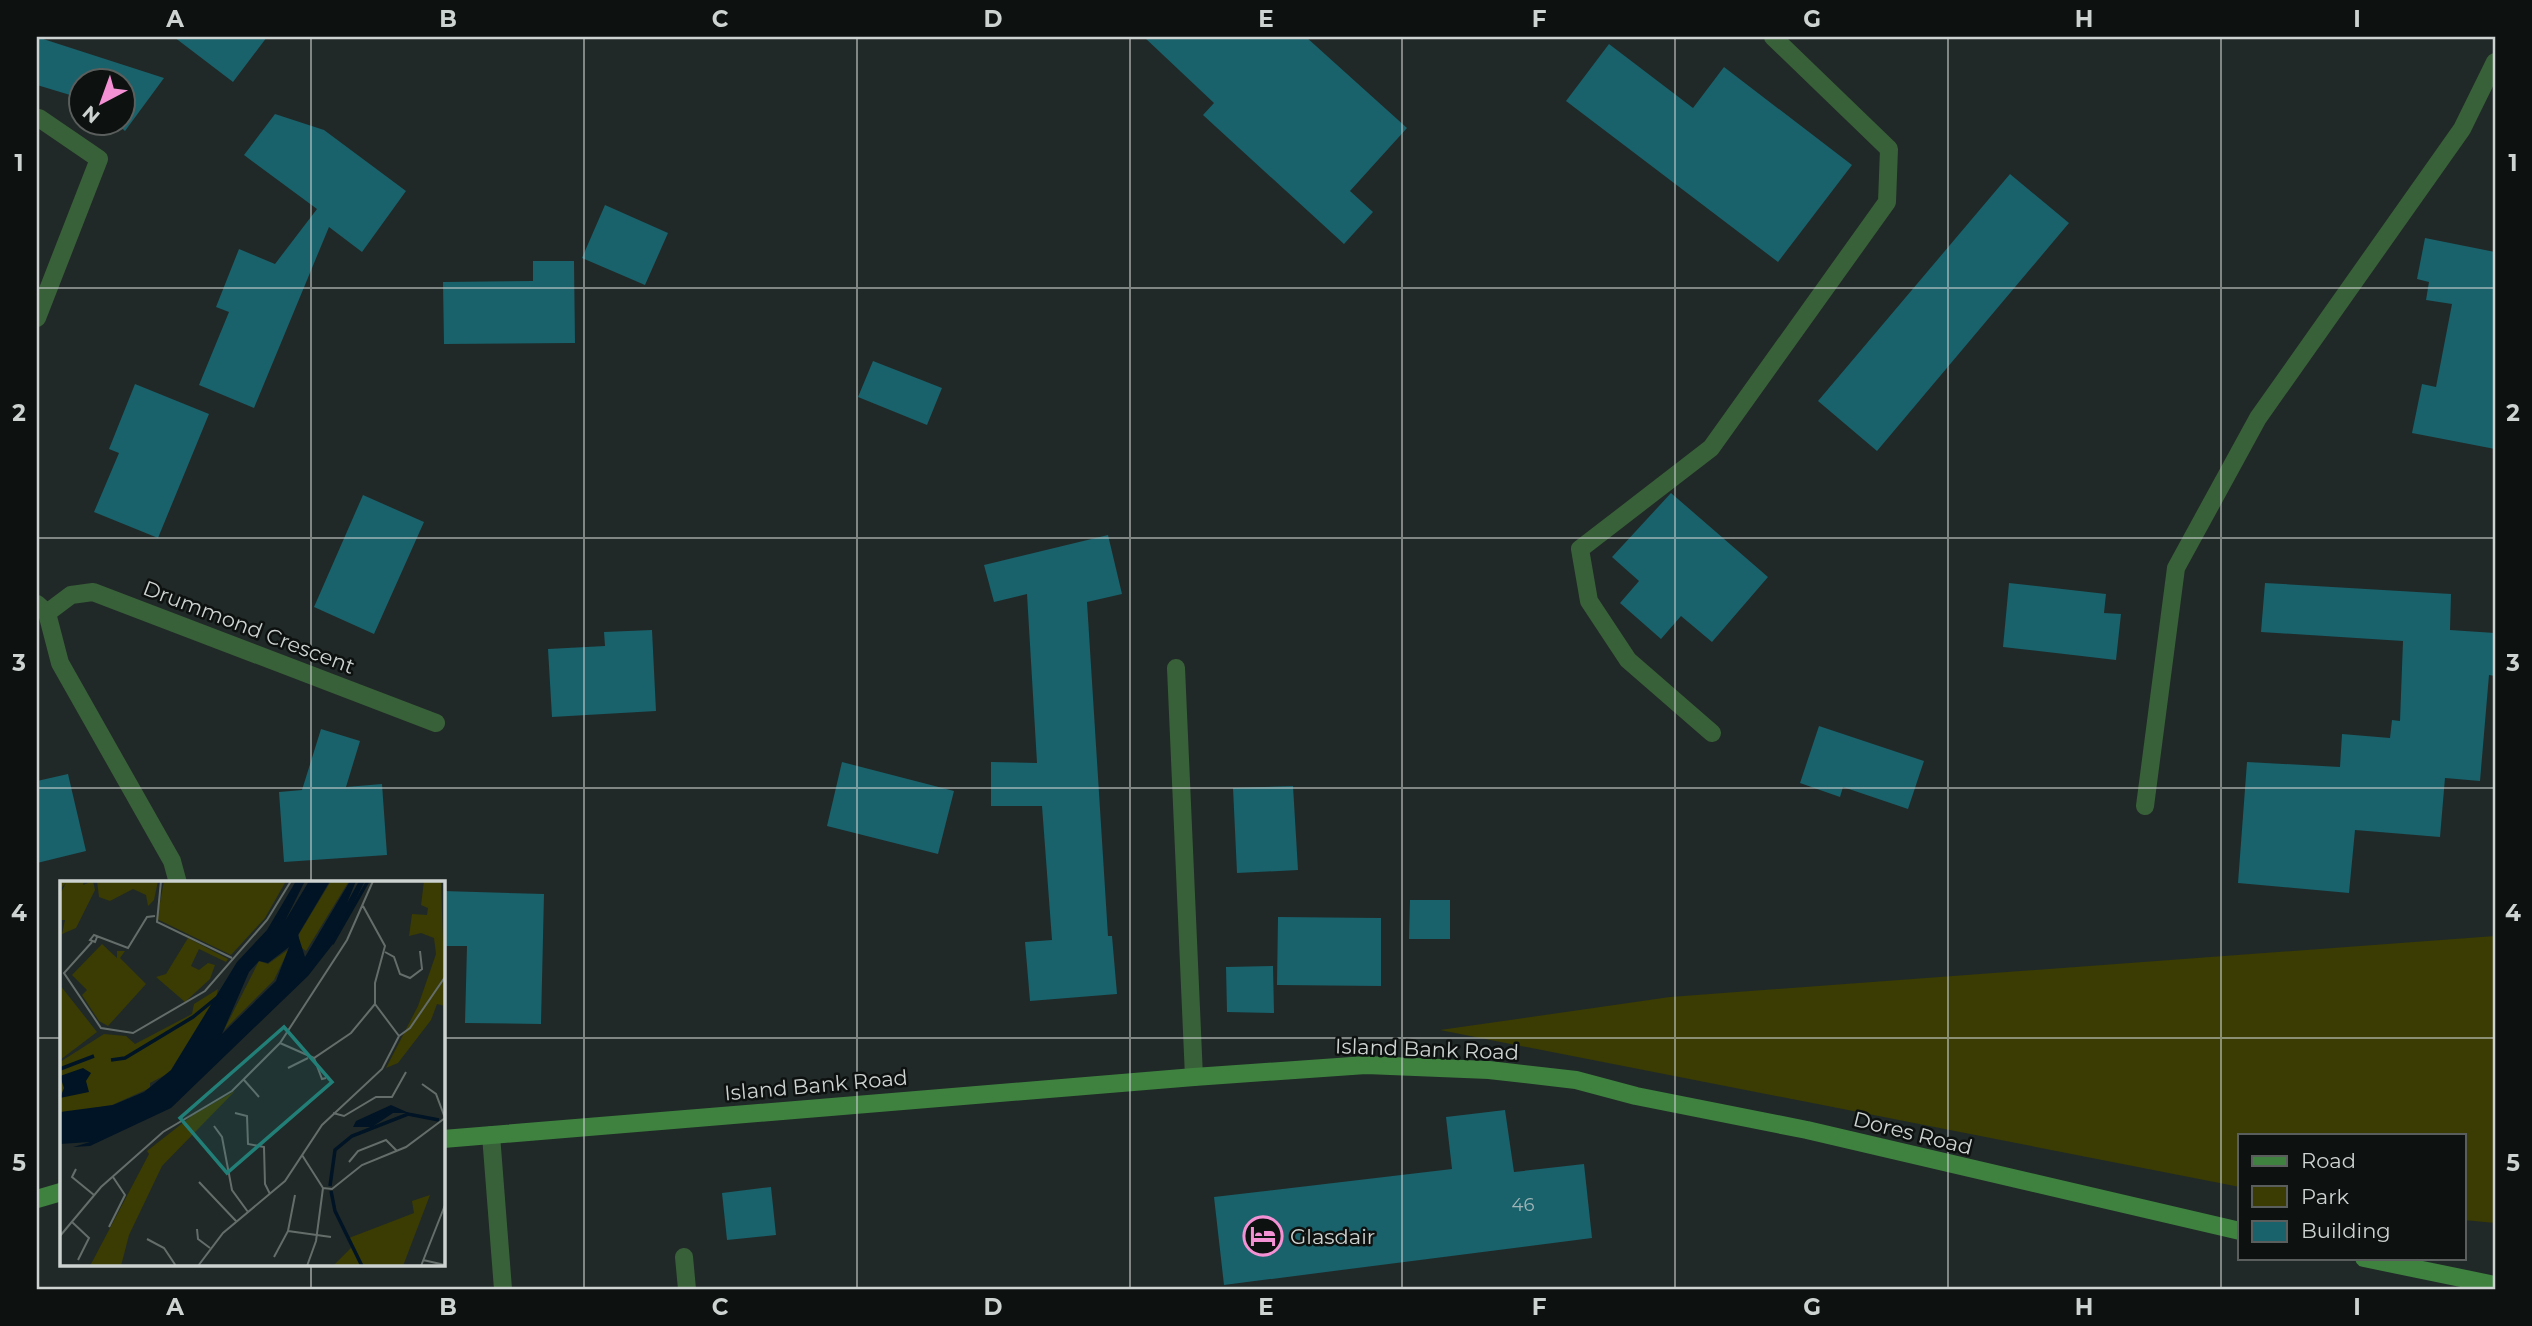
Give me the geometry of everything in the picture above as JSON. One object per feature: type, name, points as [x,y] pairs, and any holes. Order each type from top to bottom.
[{"type":"main road","name":"Island Bank Road","points":[[444,1139],[1366,1065],[1489,1070],[1576,1080]]},
{"type":"main road","name":"Dores Road","points":[[1576,1080],[1636,1096],[1807,1130],[2238,1231]]},
{"type":"main road","points":[[37,1199],[60,1192]]},
{"type":"main road","points":[[2374,1260],[2495,1285]]},
{"type":"street","points":[[1712,733],[1628,660],[1589,601],[1580,549],[1711,448],[1887,202],[1889,149],[1773,37]]},
{"type":"street","points":[[2145,807],[2176,568],[2258,418],[2462,129],[2495,62]]},
{"type":"street","points":[[37,318],[99,159],[39,118]]},
{"type":"street","name":"Drummond Crescent","points":[[177,881],[172,861],[60,663],[42,608],[71,595],[93,592],[436,723]]},
{"type":"street","points":[[1175,668],[1194,1077]]},
{"type":"street","points":[[491,1135],[503,1289]]},
{"type":"street","points":[[684,1257],[687,1289]]},
{"type":"green space","points":[[2495,936],[2495,1223],[2466,1220],[2466,1134],[2238,1134],[2238,1187],[1440,1030],[1670,997]]},
{"type":"building","points":[[37,37],[127,66],[66,66],[66,94],[37,85]]},
{"type":"building","points":[[174,37],[267,37],[233,82]]},
{"type":"building","points":[[1144,37],[1306,37],[1407,128],[1350,191],[1373,212],[1344,244],[1203,115],[1214,103]]},
{"type":"building","points":[[1609,44],[1693,108],[1724,67],[1852,165],[1778,262],[1566,101]]},
{"type":"building","points":[[136,69],[164,78],[136,116]]},
{"type":"building","points":[[275,114],[324,130],[406,191],[362,252],[329,227],[254,408],[199,385],[229,312],[216,307],[239,249],[275,264],[317,209],[244,155]]},
{"type":"building","points":[[2010,174],[2069,223],[1877,451],[1818,401]]},
{"type":"building","points":[[605,205],[668,233],[645,285],[582,258]]},
{"type":"building","points":[[2425,238],[2495,252],[2495,449],[2412,433],[2422,384],[2436,387],[2452,304],[2426,300],[2429,282],[2417,279]]},
{"type":"building","points":[[533,261],[574,261],[575,343],[444,344],[443,282],[533,281]]},
{"type":"building","points":[[873,361],[942,388],[927,425],[858,397]]},
{"type":"building","points":[[135,384],[209,414],[158,538],[94,512],[119,453],[109,449]]},
{"type":"building","points":[[1671,493],[1768,577],[1712,642],[1681,616],[1661,639],[1620,603],[1639,581],[1612,557]]},
{"type":"building","points":[[363,495],[424,522],[374,634],[314,607]]},
{"type":"building","points":[[1108,535],[1122,594],[1087,602],[1108,936],[1112,936],[1117,994],[1030,1001],[1025,942],[1052,940],[1042,806],[991,806],[991,762],[1037,763],[1027,594],[994,602],[984,565]]},
{"type":"building","points":[[2009,583],[2106,594],[2104,613],[2121,614],[2116,660],[2003,647]]},
{"type":"building","points":[[2265,583],[2451,594],[2450,630],[2495,633],[2495,676],[2489,675],[2480,781],[2445,778],[2440,837],[2355,830],[2349,893],[2238,883],[2247,762],[2340,767],[2342,734],[2390,738],[2392,720],[2400,721],[2403,641],[2261,632]]},
{"type":"building","points":[[652,630],[656,711],[552,717],[548,649],[605,646],[604,632]]},
{"type":"building","points":[[1819,726],[1924,761],[1908,809],[1843,787],[1840,797],[1800,783]]},
{"type":"building","points":[[321,729],[360,741],[346,787],[382,784],[387,855],[284,862],[279,792],[302,790]]},
{"type":"building","points":[[842,762],[954,791],[938,854],[827,826]]},
{"type":"building","points":[[68,774],[86,851],[37,863],[37,781]]},
{"type":"building","points":[[1293,786],[1298,870],[1237,873],[1233,788]]},
{"type":"building","points":[[444,891],[544,894],[541,1024],[465,1023],[467,946],[444,946]]},
{"type":"building","points":[[1410,900],[1450,900],[1450,939],[1409,939]]},
{"type":"building","points":[[1278,917],[1381,918],[1381,986],[1277,985]]},
{"type":"building","points":[[1273,966],[1274,1013],[1227,1012],[1226,967]]},
{"type":"building","points":[[1505,1110],[1514,1172],[1584,1164],[1592,1238],[1224,1285],[1214,1197],[1452,1169],[1446,1117]]},
{"type":"building","points":[[771,1187],[776,1235],[727,1240],[722,1193]]},
{"type":"place","name":"Glasdair","points":[[1263,1236]]}]
